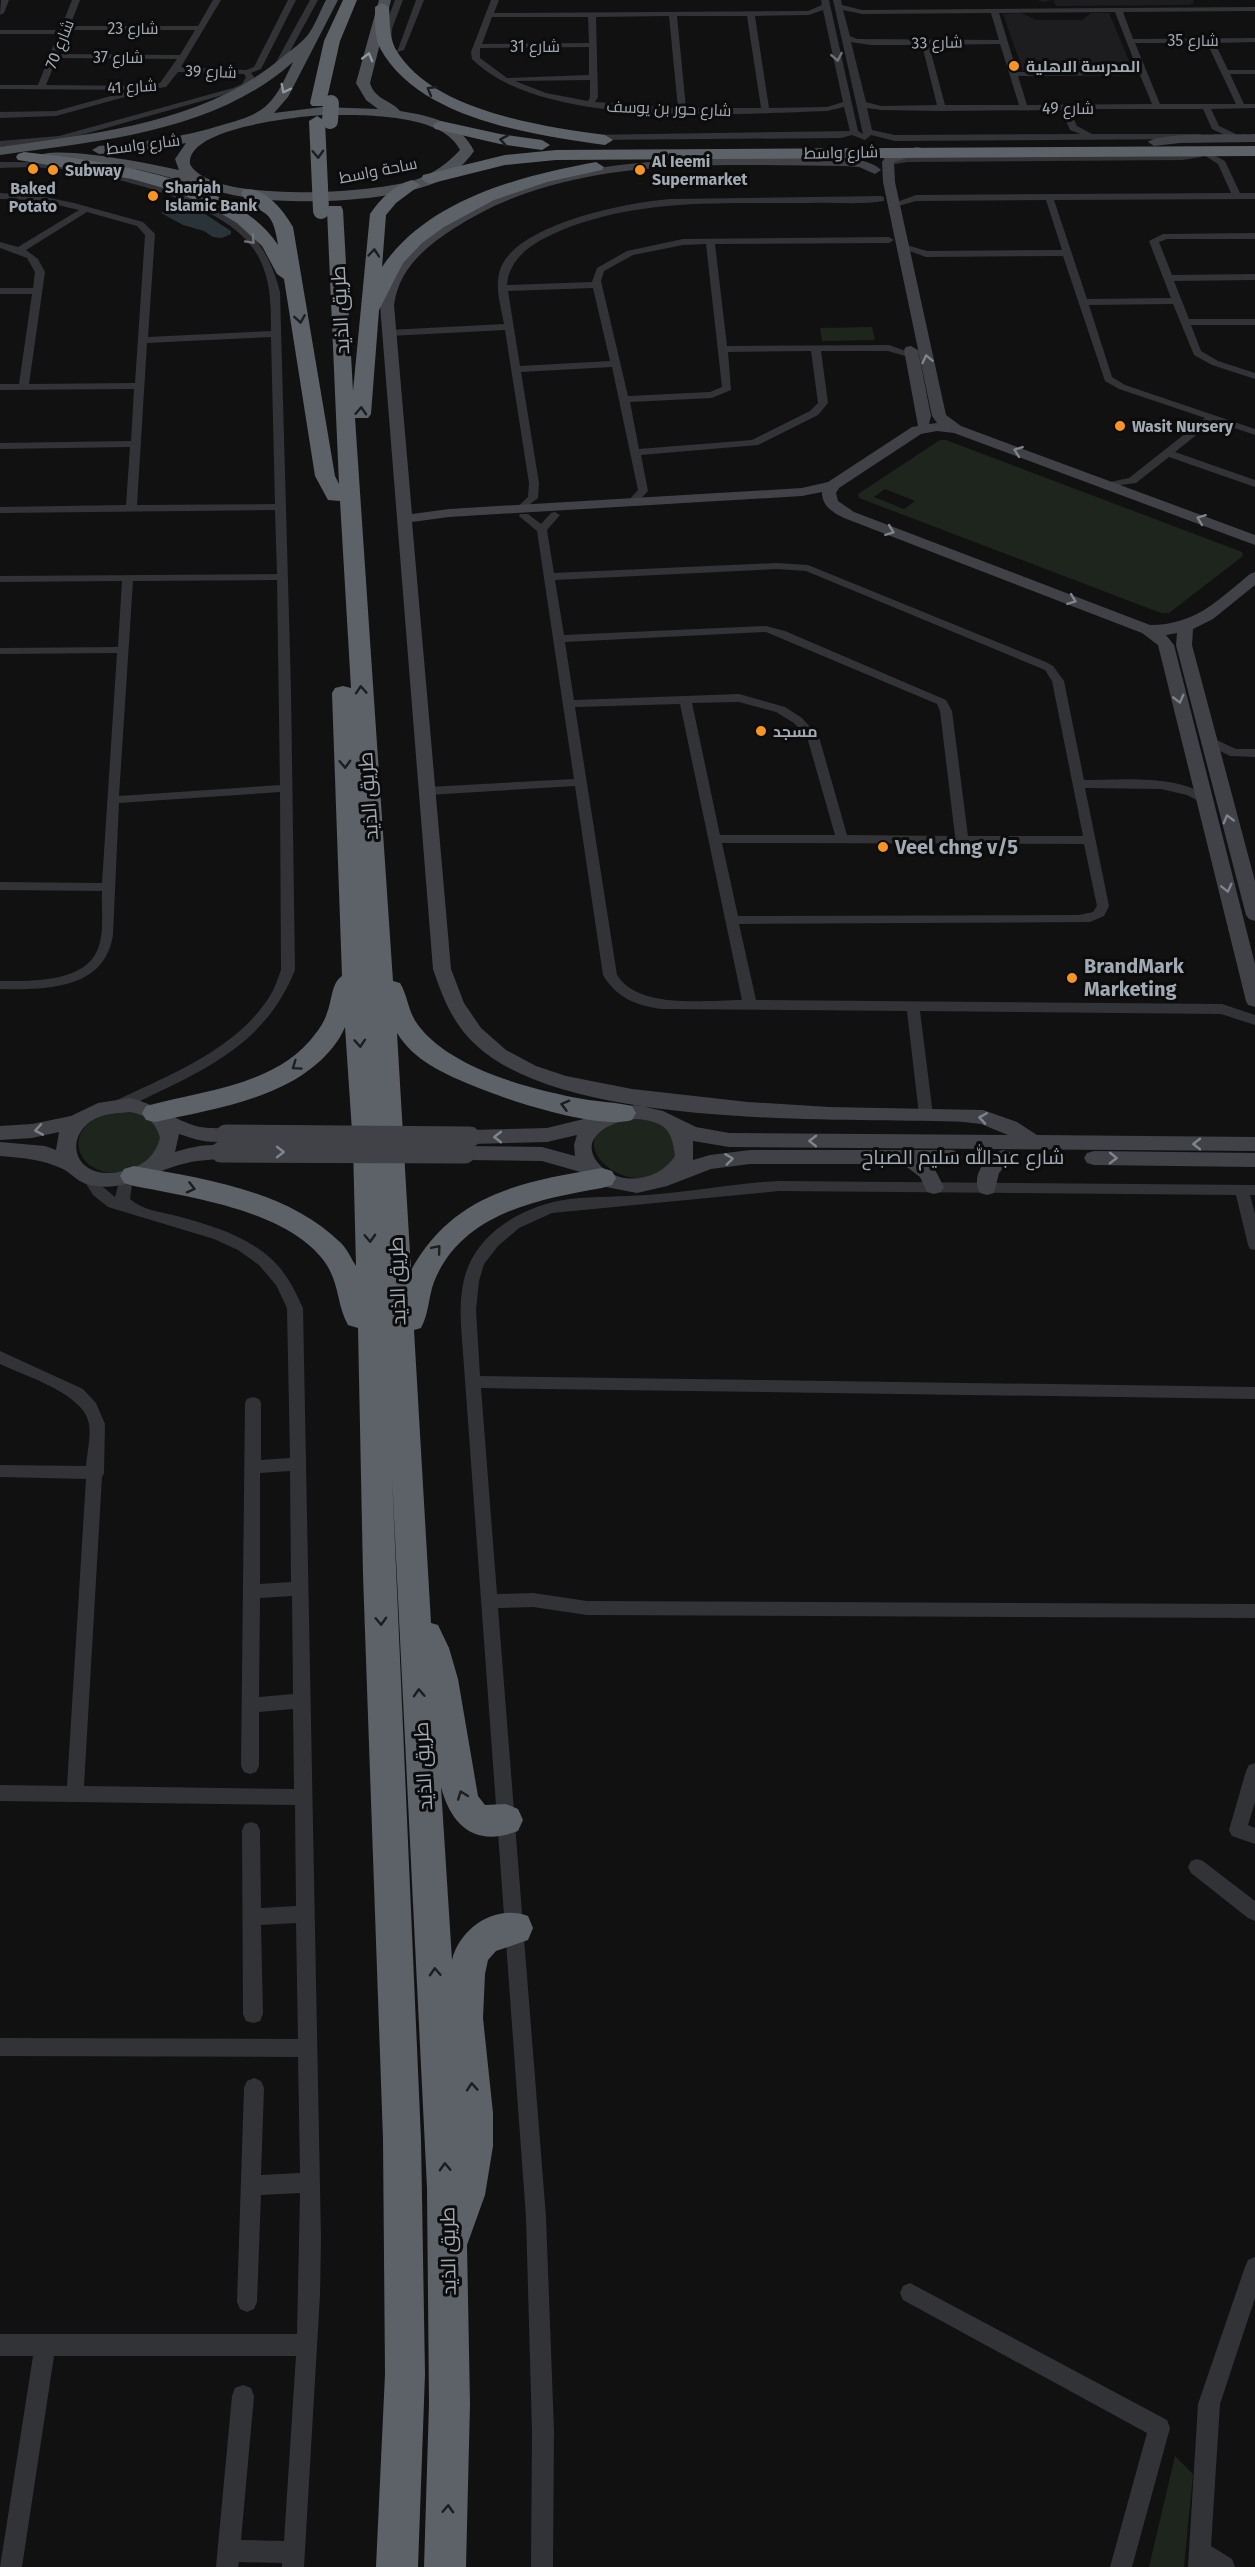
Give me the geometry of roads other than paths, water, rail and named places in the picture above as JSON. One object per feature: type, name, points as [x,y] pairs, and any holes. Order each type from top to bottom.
[{"type":"highway","name":"طريق الذيد","points":[[350,0],[332,41],[324,121],[342,503],[352,942],[367,1146],[405,2252],[405,2374],[397,2567]]},
{"type":"highway","name":"طريق الذيد","points":[[325,103],[342,48],[361,0]]},
{"type":"highway","points":[[391,4],[383,32],[394,48],[396,62],[413,78],[453,102],[510,123],[581,137],[705,151]]},
{"type":"highway","name":"شارع واسط","points":[[441,126],[500,139],[542,145],[705,151]]},
{"type":"highway","points":[[816,146],[841,141],[861,128],[884,139],[961,158]]},
{"type":"highway","name":"شارع واسط","points":[[429,179],[482,165],[530,156],[816,146],[919,148],[1255,139]]},
{"type":"highway","name":"شارع واسط","points":[[741,150],[849,157],[919,148],[1063,143],[1255,153]]},
{"type":"highway","points":[[369,312],[388,271],[407,249],[433,227],[474,204],[523,184],[567,172],[705,151]]},
{"type":"highway","points":[[24,157],[83,163],[120,171],[169,185],[213,202],[249,224],[263,236],[282,264],[296,295]]},
{"type":"highway","points":[[249,194],[268,206],[281,219],[296,295],[325,476],[342,503],[358,485],[378,214],[390,199],[412,185]]},
{"type":"highway","name":"طريق الذيد","points":[[342,503],[376,916],[391,1143],[449,2247],[450,2368],[445,2567]]},
{"type":"highway","points":[[376,916],[386,945],[391,991],[396,1010],[405,1027],[418,1043],[436,1058],[481,1080],[551,1101],[590,1110],[623,1113]]},
{"type":"highway","points":[[157,1115],[239,1093],[287,1072],[307,1058],[335,1026],[343,1008],[352,942]]},
{"type":"highway","points":[[412,1574],[419,1495],[410,1327],[412,1302],[419,1279],[431,1257],[448,1237],[469,1220],[493,1206],[520,1195],[596,1172]]},
{"type":"highway","points":[[138,1173],[223,1196],[291,1219],[313,1232],[331,1248],[345,1267],[354,1287],[358,1310],[364,1472],[380,1575]]},
{"type":"highway","points":[[415,1609],[430,1641],[440,1678],[458,1783],[464,1802],[471,1814],[481,1820],[506,1820]]},
{"type":"highway","points":[[449,2247],[470,2186],[475,2134],[465,1990],[472,1955],[484,1939],[498,1930],[515,1928]]},
{"type":"main road","points":[[249,122],[271,109],[281,97],[332,0]]},
{"type":"main road","points":[[391,4],[363,78],[365,89],[367,95],[381,105],[422,120]]},
{"type":"main road","points":[[0,151],[101,137],[163,123],[197,111],[244,92],[278,70],[311,39]]},
{"type":"main road","name":"ساحة واسط","points":[[342,110],[379,112],[422,120],[441,126],[464,140],[467,151],[459,164],[412,185],[374,193],[324,198],[249,194],[201,181],[184,168],[182,161],[184,153],[190,146],[213,134],[249,122],[294,113],[342,110]]},
{"type":"main road","name":"شارع واسط","points":[[0,151],[115,149],[213,134]]},
{"type":"main road","name":"شارع واسط","points":[[0,157],[117,161],[150,166],[201,181]]},
{"type":"street","points":[[0,13],[5,0]]},
{"type":"street","name":"شارع 70","points":[[41,87],[76,0]]},
{"type":"street","name":"شارع 41","points":[[0,87],[133,88],[163,85],[176,69],[217,0]]},
{"type":"street","points":[[0,144],[52,140],[240,89],[245,86],[250,77],[246,72],[259,68],[292,0]]},
{"type":"street","points":[[278,70],[279,64],[314,0]]},
{"type":"street","points":[[394,48],[420,0]]},
{"type":"street","points":[[477,46],[495,0]]},
{"type":"street","points":[[1013,0],[1017,11]]},
{"type":"street","points":[[1197,0],[1202,9]]},
{"type":"street","points":[[809,13],[826,3],[848,103],[861,128]]},
{"type":"street","points":[[838,3],[862,12]]},
{"type":"street","points":[[838,3],[863,113],[861,128]]},
{"type":"street","points":[[391,4],[416,10]]},
{"type":"street","points":[[841,17],[862,12],[1255,9]]},
{"type":"street","points":[[489,15],[592,14],[635,10],[673,14],[809,13],[829,18]]},
{"type":"street","points":[[1118,10],[1157,107]]},
{"type":"street","points":[[994,11],[1024,108]]},
{"type":"street","points":[[751,13],[765,110]]},
{"type":"street","points":[[590,104],[594,97],[592,14]]},
{"type":"street","points":[[673,14],[682,111]]},
{"type":"street","points":[[282,17],[303,18]]},
{"type":"street","name":"شارع 23","points":[[0,32],[201,28]]},
{"type":"street","name":"شارع 33","points":[[845,37],[870,43],[1004,42]]},
{"type":"street","points":[[1209,40],[1240,106]]},
{"type":"street","name":"شارع 35","points":[[1131,41],[1255,40]]},
{"type":"street","name":"شارع 33","points":[[847,48],[870,43]]},
{"type":"street","points":[[925,43],[942,109]]},
{"type":"street","name":"شارع 31","points":[[477,46],[592,45]]},
{"type":"street","name":"شارع حور بن يوسف","points":[[477,46],[475,54],[478,61],[505,79],[529,89],[590,104],[635,123],[682,111],[826,109],[848,103]]},
{"type":"street","name":"شارع 37","points":[[54,56],[183,57]]},
{"type":"street","name":"شارع 39","points":[[176,69],[246,72]]},
{"type":"street","points":[[1224,72],[1255,72]]},
{"type":"street","points":[[1014,74],[1144,73]]},
{"type":"street","points":[[505,79],[594,77]]},
{"type":"street","points":[[529,89],[525,86],[526,83],[538,78]]},
{"type":"street","points":[[0,114],[56,113],[125,94],[133,88]]},
{"type":"street","name":"شارع 49","points":[[861,104],[881,108],[942,109],[1255,106]]},
{"type":"street","points":[[1206,106],[1215,127],[1233,136]]},
{"type":"street","name":"شارع 49","points":[[863,113],[881,108]]},
{"type":"street","points":[[1064,108],[1073,128],[1091,136]]},
{"type":"street","name":"شارع حور بن يوسف","points":[[826,109],[880,136],[896,138],[1063,143],[1091,136],[1233,136],[1255,139]]},
{"type":"street","points":[[149,114],[155,118],[164,119],[197,111]]},
{"type":"street","points":[[581,137],[635,123],[741,150]]},
{"type":"street","points":[[1206,136],[1213,132],[1215,127]]},
{"type":"street","points":[[861,128],[841,135],[659,164],[607,169],[551,181],[481,207],[436,234],[415,251],[401,268],[388,293],[389,333],[441,969],[452,1003],[478,1037],[499,1054],[521,1067],[570,1085],[647,1098],[784,1112],[992,1119],[1010,1127],[1034,1143]]},
{"type":"street","points":[[1073,128],[1063,143],[1105,154],[1203,155],[1225,159],[1255,153]]},
{"type":"street","points":[[888,162],[895,156],[919,148]]},
{"type":"street","points":[[888,162],[908,159],[1203,155]]},
{"type":"street","points":[[849,157],[871,160],[889,193]]},
{"type":"street","points":[[1225,159],[1237,196]]},
{"type":"street","points":[[405,520],[423,525],[450,517],[780,497],[833,485],[917,430],[924,420],[889,240],[888,162]]},
{"type":"street","points":[[0,165],[51,165],[90,171],[183,198],[224,217],[253,241],[267,261],[275,292],[275,334],[278,352],[289,960],[281,990],[268,1011],[250,1030],[227,1047],[161,1085],[118,1105],[100,1109],[78,1121],[41,1130],[0,1133]]},
{"type":"street","points":[[875,171],[884,172],[903,246],[936,404],[942,420],[956,429],[1109,485],[1133,488],[1255,540]]},
{"type":"street","points":[[522,512],[533,498],[534,483],[503,288],[503,268],[507,261],[524,246],[564,226],[615,211],[661,202],[889,193],[916,198],[1255,196]]},
{"type":"street","points":[[1,196],[51,200],[126,221],[142,228],[147,234],[131,509]]},
{"type":"street","points":[[1049,197],[1108,379],[1116,384],[1255,432]]},
{"type":"street","points":[[19,250],[84,210]]},
{"type":"street","points":[[1255,236],[1166,236],[1156,239],[1155,244],[1195,349],[1202,357],[1255,376]]},
{"type":"street","points":[[638,496],[636,452],[596,285],[596,277],[600,270],[630,253],[661,245],[710,241],[889,240]]},
{"type":"street","points":[[624,399],[705,396],[722,392],[727,386],[710,241]]},
{"type":"street","points":[[0,245],[19,250],[32,257],[39,267],[24,387]]},
{"type":"street","points":[[903,246],[926,254]]},
{"type":"street","points":[[906,261],[926,254],[1068,253]]},
{"type":"street","points":[[1168,278],[1255,277]]},
{"type":"street","points":[[503,288],[596,285]]},
{"type":"street","points":[[0,291],[37,291]]},
{"type":"street","points":[[1084,302],[1176,301]]},
{"type":"street","points":[[1184,322],[1255,322]]},
{"type":"street","points":[[389,333],[509,327]]},
{"type":"street","points":[[141,340],[275,334]]},
{"type":"street","points":[[889,348],[909,340]]},
{"type":"street","points":[[723,349],[889,348],[912,355]]},
{"type":"street","points":[[636,452],[753,443],[814,413],[823,403],[816,349]]},
{"type":"street","points":[[517,369],[615,364]]},
{"type":"street","points":[[0,387],[138,386]]},
{"type":"street","points":[[918,389],[929,405],[936,404]]},
{"type":"street","points":[[1133,488],[1167,453],[1212,418]]},
{"type":"street","points":[[917,430],[937,427],[956,429]]},
{"type":"street","points":[[0,446],[135,444]]},
{"type":"street","points":[[1167,453],[1255,484]]},
{"type":"street","points":[[534,483],[541,499],[555,510]]},
{"type":"street","points":[[831,503],[829,493],[833,485]]},
{"type":"street","points":[[522,512],[542,530],[610,975],[616,986],[627,996],[643,1002],[750,1005],[1222,1009],[1254,998],[1170,661],[1163,640],[1148,630],[849,515],[831,503],[780,497],[663,500],[638,496],[555,510],[542,530]]},
{"type":"street","points":[[0,510],[281,507]]},
{"type":"street","points":[[405,520],[420,512],[450,517]]},
{"type":"street","points":[[549,577],[797,566],[818,572],[939,620],[1049,668],[1060,688],[1103,906],[1102,911],[1090,918],[732,920]]},
{"type":"street","points":[[0,579],[281,577]]},
{"type":"street","points":[[1148,630],[1168,631],[1200,622],[1255,577]]},
{"type":"street","points":[[0,985],[49,985],[67,980],[104,951],[107,940],[108,887],[128,578]]},
{"type":"street","points":[[1185,628],[1183,641],[1255,915]]},
{"type":"street","points":[[559,639],[773,630],[936,698],[942,702],[946,711],[962,840]]},
{"type":"street","points":[[0,651],[123,650]]},
{"type":"street","points":[[1170,661],[1189,663]]},
{"type":"street","points":[[569,704],[725,697],[752,700],[777,707],[798,719],[813,737],[842,839]]},
{"type":"street","points":[[685,699],[750,1005]]},
{"type":"street","points":[[1208,740],[1234,753]]},
{"type":"street","points":[[1214,762],[1234,753],[1255,753]]},
{"type":"street","points":[[1161,786],[1180,783],[1198,772]]},
{"type":"street","points":[[428,791],[580,782]]},
{"type":"street","points":[[1079,784],[1161,786],[1182,789],[1204,800]]},
{"type":"street","points":[[114,800],[285,788]]},
{"type":"street","points":[[715,839],[1089,840]]},
{"type":"street","points":[[0,886],[108,887]]},
{"type":"street","points":[[913,1007],[926,1115]]},
{"type":"street","points":[[1222,1009],[1255,1020]]},
{"type":"street","points":[[134,1209],[124,1203],[122,1198],[138,1173],[168,1147],[169,1129],[157,1115],[153,1098],[161,1085]]},
{"type":"street","points":[[118,1105],[136,1106],[224,1144]]},
{"type":"street","points":[[772,1140],[783,1130],[784,1112]]},
{"type":"street","points":[[88,1177],[107,1180],[138,1173],[224,1144],[467,1145],[542,1154],[631,1186],[653,1183],[673,1174],[685,1156],[683,1137],[677,1128],[653,1114],[623,1113],[597,1123],[547,1135],[467,1145]]},
{"type":"street","points":[[829,1114],[834,1131],[846,1142]]},
{"type":"street","points":[[69,1164],[64,1142],[69,1131],[78,1121]]},
{"type":"street","points":[[596,1172],[584,1156],[583,1144],[588,1133],[597,1123]]},
{"type":"street","name":"شارع عبدالله سليم الصباح","points":[[677,1128],[702,1136],[729,1140],[1255,1144]]},
{"type":"street","points":[[0,1149],[45,1153],[69,1164],[88,1177],[104,1198],[240,1243],[271,1265],[281,1278],[295,1308],[310,2295],[294,2559],[228,2559],[243,2396]]},
{"type":"street","name":"شارع عبدالله سليم الصباح","points":[[673,1174],[710,1162],[750,1157],[1255,1160]]},
{"type":"street","points":[[905,1157],[915,1161],[928,1173],[934,1187]]},
{"type":"street","points":[[987,1188],[991,1168],[1003,1157]]},
{"type":"street","points":[[542,2567],[543,2431],[537,2229],[468,1304],[469,1284],[476,1265],[487,1247],[503,1232],[534,1213],[572,1203],[645,1201],[752,1187],[1249,1190],[1255,1245]]},
{"type":"street","points":[[0,1357],[68,1388],[84,1399],[97,1424],[96,1473],[75,1794]]},
{"type":"street","points":[[473,1382],[1255,1393]]},
{"type":"street","points":[[250,1766],[253,1403]]},
{"type":"street","points":[[253,1467],[297,1464]]},
{"type":"street","points":[[0,1471],[96,1473]]},
{"type":"street","points":[[252,1592],[300,1588]]},
{"type":"street","points":[[489,1601],[533,1600],[587,1608],[1255,1611]]},
{"type":"street","points":[[251,1705],[301,1701]]},
{"type":"street","points":[[1254,1781],[1238,1830],[1255,1836]]},
{"type":"street","points":[[0,1793],[303,1797]]},
{"type":"street","points":[[251,1830],[253,2014]]},
{"type":"street","points":[[1197,1868],[1255,1912]]},
{"type":"street","points":[[252,1917],[305,1914]]},
{"type":"street","points":[[0,2047],[308,2048]]},
{"type":"street","points":[[247,2302],[254,2088]]},
{"type":"street","points":[[251,2186],[310,2182]]},
{"type":"street","points":[[1224,2567],[1199,2559],[1209,2404],[1255,2267]]},
{"type":"street","points":[[910,2293],[1159,2428],[1120,2567]]},
{"type":"street","points":[[0,2345],[306,2345]]},
{"type":"street","points":[[11,2567],[45,2346]]},
{"type":"place","name":"المدرسة الاهلية","points":[[1014,66]]},
{"type":"place","name":"Baked Potato","points":[[33,169]]},
{"type":"place","name":"Subway","points":[[53,170]]},
{"type":"place","name":"Al Ieemi Supermarket","points":[[640,170]]},
{"type":"place","name":"Sharjah Islamic Bank","points":[[153,196]]},
{"type":"place","name":"Wasit Nursery","points":[[1120,426]]},
{"type":"place","name":"مسجد","points":[[761,731]]},
{"type":"place","name":"Veel chng v/5","points":[[883,847]]},
{"type":"place","name":"BrandMark Marketing","points":[[1072,978]]}]
